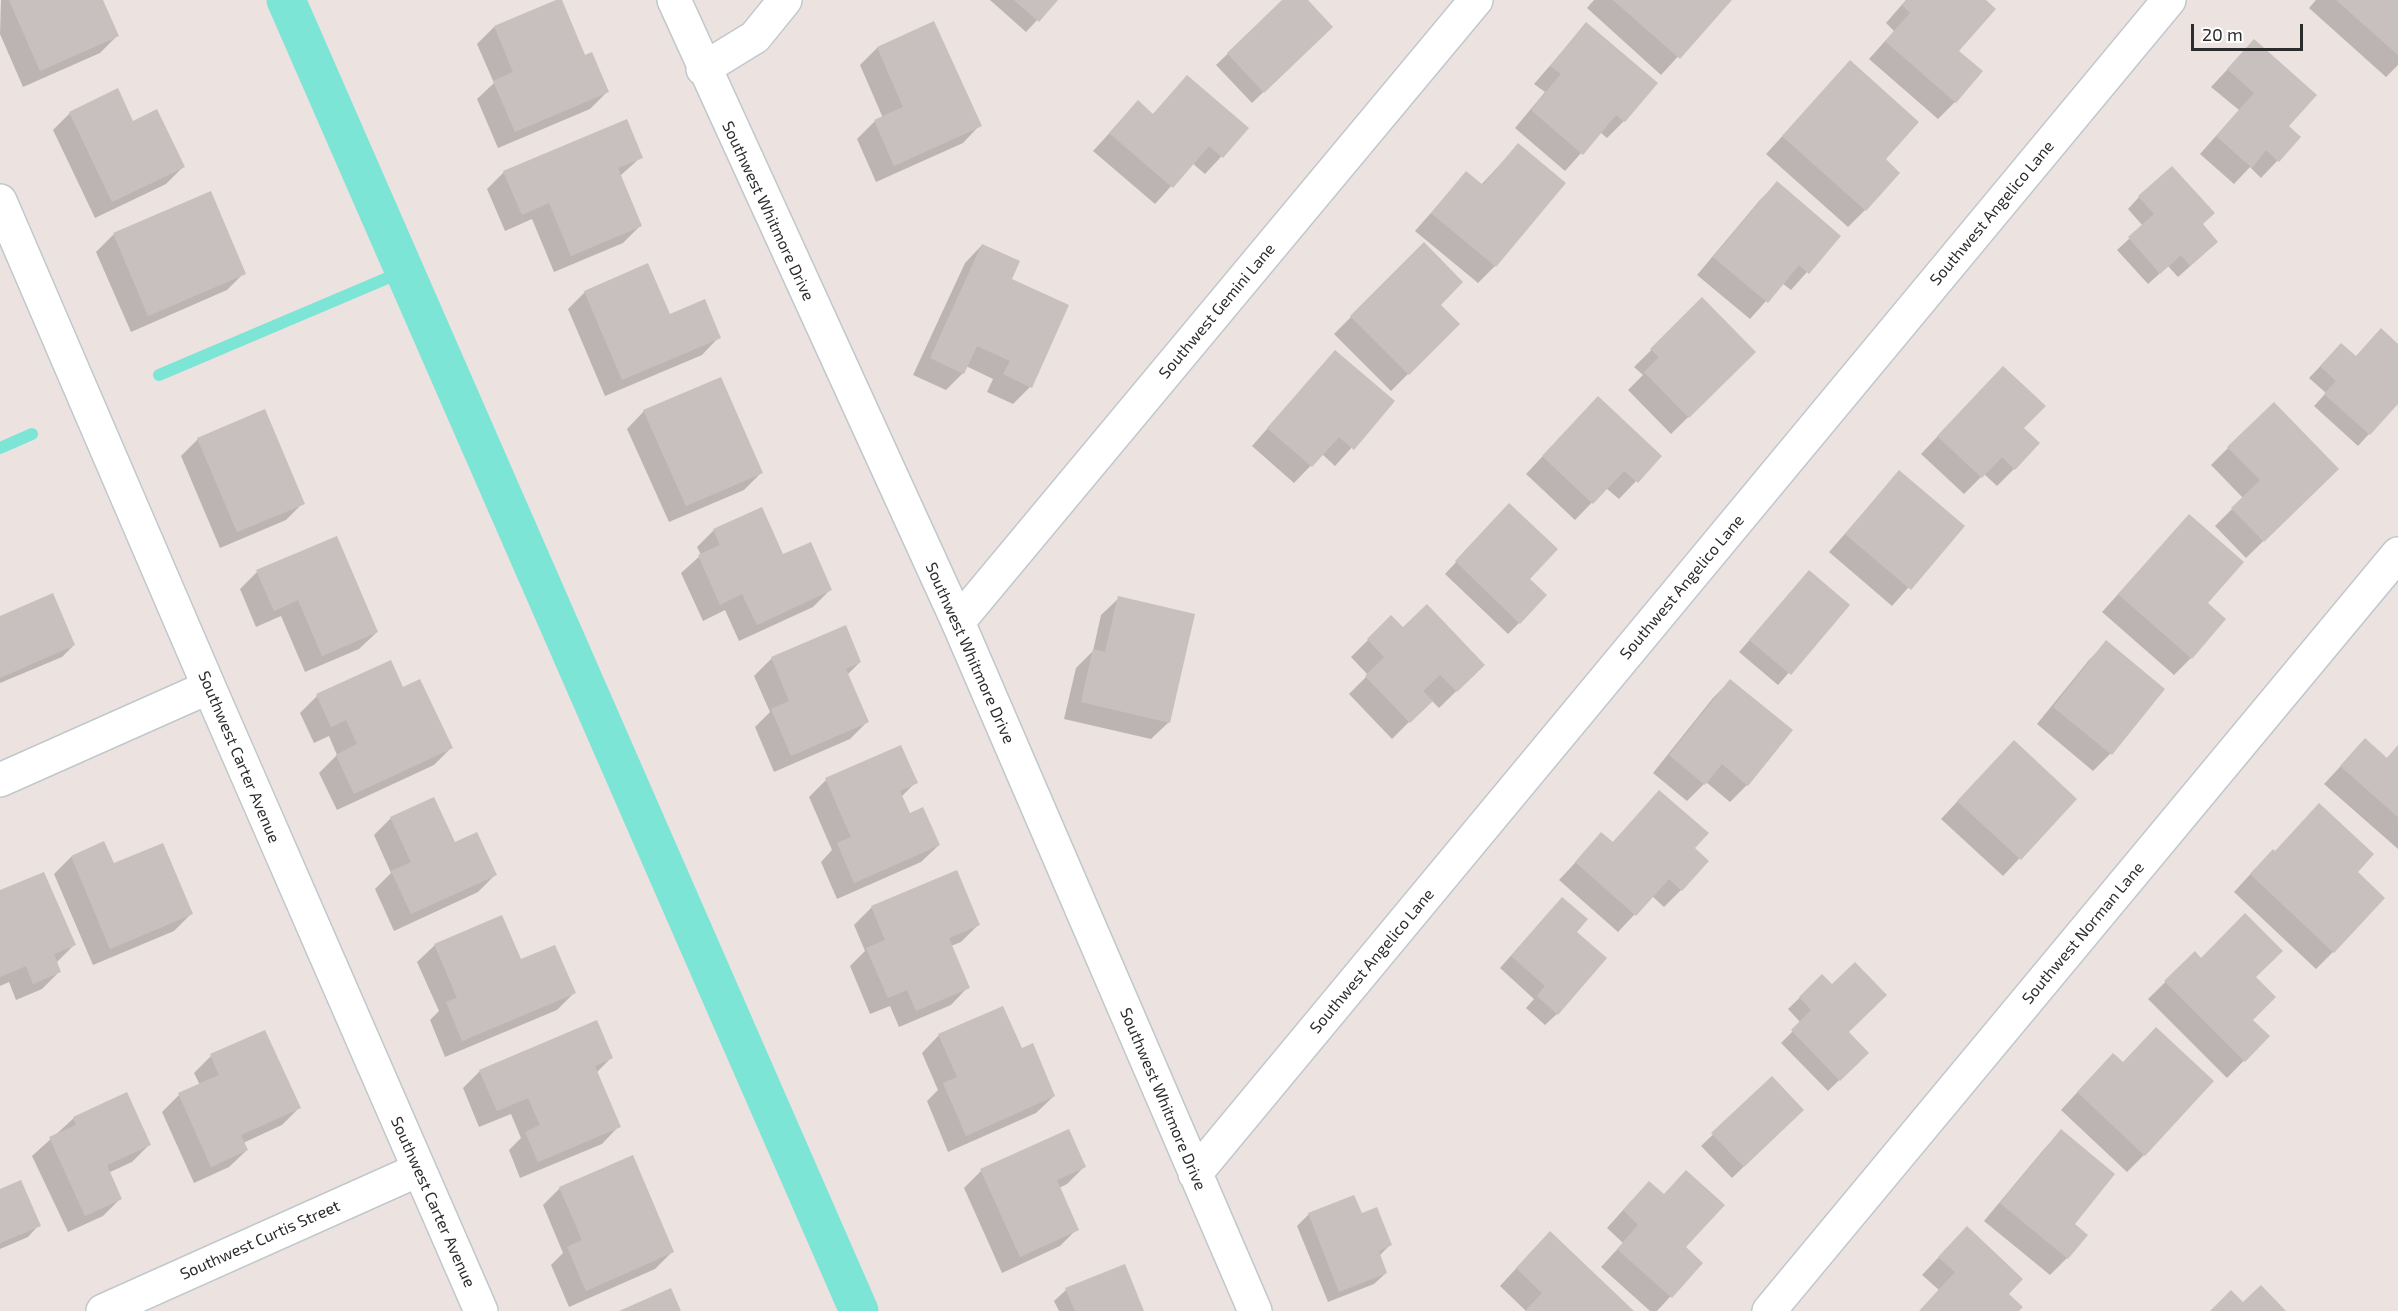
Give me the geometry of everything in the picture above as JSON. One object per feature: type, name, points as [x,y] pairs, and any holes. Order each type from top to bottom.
[{"type":"street","name":"Southwest Whitmore Drive","points":[[674,0],[703,69],[958,622],[1255,1311]]},
{"type":"street","points":[[703,69],[755,37],[785,0]]},
{"type":"street","name":"Southwest Gemini Lane","points":[[958,622],[1476,0]]},
{"type":"street","name":"Southwest Angelico Lane","points":[[1195,1174],[2169,0]]},
{"type":"street","name":"Southwest Carter Avenue","points":[[0,201],[208,687],[481,1311]]},
{"type":"street","name":"Southwest Norman Lane","points":[[1769,1311],[2398,554]]},
{"type":"street","points":[[0,780],[208,687]]},
{"type":"street","name":"Southwest Curtis Street","points":[[102,1311],[418,1170]]},
{"type":"building","points":[[9,0],[103,0],[119,36],[40,71]]},
{"type":"building","points":[[556,0],[562,0],[585,55],[592,52],[609,92],[515,132],[493,81],[513,72],[494,26]]},
{"type":"building","points":[[1014,0],[1058,0],[1039,22]]},
{"type":"building","points":[[1282,0],[1308,0],[1333,27],[1264,93],[1227,53]]},
{"type":"building","points":[[1613,0],[1732,0],[1680,59]]},
{"type":"building","points":[[1907,0],[1986,0],[1996,9],[1959,51],[1983,71],[1956,103],[1885,41],[1910,13],[1902,5]]},
{"type":"building","points":[[2336,0],[2398,0],[2398,55]]},
{"type":"building","points":[[934,21],[982,126],[894,166],[874,120],[903,107],[877,47]]},
{"type":"building","points":[[1586,22],[1658,83],[1625,122],[1616,115],[1583,155],[1531,110],[1561,74],[1550,66]]},
{"type":"building","points":[[2254,39],[2317,95],[2289,126],[2301,137],[2279,162],[2266,150],[2252,168],[2216,136],[2254,93],[2227,69]]},
{"type":"building","points":[[1850,60],[1919,122],[1886,159],[1900,173],[1866,211],[1782,136]]},
{"type":"building","points":[[1187,75],[1249,128],[1223,158],[1209,146],[1173,188],[1109,133],[1138,100],[1153,114]]},
{"type":"building","points":[[118,88],[133,121],[157,109],[185,167],[112,202],[69,112]]},
{"type":"building","points":[[627,119],[643,158],[618,168],[642,226],[571,256],[549,203],[522,215],[503,171]]},
{"type":"building","points":[[1518,143],[1566,183],[1496,267],[1431,213],[1466,171],[1483,185]]},
{"type":"building","points":[[2172,166],[2215,213],[2203,224],[2218,242],[2190,266],[2181,255],[2160,274],[2128,237],[2154,214],[2138,196]]},
{"type":"building","points":[[1777,181],[1841,236],[1809,274],[1799,265],[1768,303],[1713,257]]},
{"type":"building","points":[[211,191],[246,274],[148,316],[113,233]]},
{"type":"building","points":[[1424,242],[1463,282],[1441,305],[1460,324],[1409,375],[1350,316]]},
{"type":"building","points":[[982,244],[1020,261],[1012,279],[1069,305],[1032,388],[1003,374],[1010,361],[977,346],[964,374],[930,358]]},
{"type":"building","points":[[648,263],[670,314],[705,299],[721,338],[622,380],[584,291]]},
{"type":"building","points":[[1702,297],[1756,352],[1689,418],[1644,372],[1659,357],[1650,349]]},
{"type":"building","points":[[2381,328],[2398,344],[2398,404],[2370,435],[2324,394],[2336,381],[2320,366],[2341,343],[2356,356]]},
{"type":"building","points":[[1335,350],[1395,401],[1354,450],[1339,437],[1312,467],[1267,428]]},
{"type":"building","points":[[2003,366],[2046,406],[2024,428],[2040,443],[2015,470],[2002,457],[1982,478],[1937,436]]},
{"type":"building","points":[[721,377],[763,473],[686,506],[643,410]]},
{"type":"building","points":[[1598,396],[1662,456],[1638,483],[1624,471],[1593,504],[1542,456]]},
{"type":"building","points":[[2274,402],[2339,469],[2264,542],[2231,508],[2260,480],[2227,447]]},
{"type":"building","points":[[265,409],[305,504],[237,532],[197,438]]},
{"type":"building","points":[[1899,470],[1965,526],[1911,590],[1845,534]]},
{"type":"building","points":[[1509,503],[1558,549],[1530,579],[1547,595],[1520,624],[1455,561]]},
{"type":"building","points":[[762,507],[783,554],[811,542],[832,590],[757,625],[742,594],[720,605],[698,555],[720,545],[713,529]]},
{"type":"building","points":[[2189,514],[2244,562],[2208,603],[2226,619],[2192,659],[2118,594]]},
{"type":"building","points":[[337,536],[378,632],[322,656],[298,600],[274,611],[256,570]]},
{"type":"building","points":[[1809,570],[1850,605],[1791,675],[1749,640]]},
{"type":"building","points":[[53,593],[75,645],[0,678],[0,616]]},
{"type":"building","points":[[1118,596],[1195,614],[1170,723],[1081,702],[1093,649],[1105,652]]},
{"type":"building","points":[[1427,604],[1485,665],[1457,692],[1440,675],[1423,691],[1433,701],[1410,723],[1365,676],[1384,657],[1367,639],[1391,615],[1403,627]]},
{"type":"building","points":[[846,625],[861,662],[846,669],[869,722],[791,756],[771,709],[789,701],[771,657]]},
{"type":"building","points":[[2106,640],[2165,689],[2112,755],[2053,707]]},
{"type":"building","points":[[391,660],[403,687],[420,679],[453,748],[354,794],[336,755],[357,744],[346,720],[331,727],[316,694]]},
{"type":"building","points":[[1730,679],[1793,730],[1748,786],[1722,764],[1705,785],[1669,755]]},
{"type":"building","points":[[2365,738],[2387,758],[2398,745],[2398,817],[2340,766]]},
{"type":"building","points":[[2014,740],[2077,799],[2021,860],[1957,801]]},
{"type":"building","points":[[901,745],[918,783],[900,791],[910,813],[923,807],[940,845],[854,883],[837,843],[851,837],[825,778]]},
{"type":"building","points":[[1659,790],[1709,833],[1695,848],[1709,861],[1682,891],[1669,879],[1636,916],[1575,862],[1601,832],[1613,842]]},
{"type":"building","points":[[434,797],[455,842],[477,832],[497,875],[411,914],[391,871],[411,862],[390,817]]},
{"type":"building","points":[[2319,803],[2374,854],[2358,872],[2385,898],[2334,953],[2250,874],[2273,849],[2275,851]]},
{"type":"building","points":[[104,841],[114,863],[163,843],[193,914],[110,949],[71,856]]},
{"type":"building","points":[[957,870],[980,925],[949,938],[970,988],[916,1011],[907,990],[888,998],[866,948],[885,940],[871,906]]},
{"type":"building","points":[[44,872],[76,945],[54,954],[61,972],[33,984],[26,966],[0,977],[0,890]]},
{"type":"building","points":[[1562,897],[1588,919],[1577,932],[1607,958],[1558,1015],[1537,996],[1545,986],[1511,956]]},
{"type":"building","points":[[2245,913],[2283,951],[2256,977],[2276,997],[2253,1020],[2270,1036],[2245,1062],[2164,981],[2195,951],[2201,958]]},
{"type":"building","points":[[502,915],[521,959],[555,945],[576,993],[462,1041],[446,1002],[457,998],[434,944]]},
{"type":"building","points":[[1855,962],[1887,995],[1849,1032],[1869,1053],[1840,1081],[1791,1030],[1811,1010],[1799,997],[1822,974],[1832,984]]},
{"type":"building","points":[[1003,1006],[1022,1048],[1033,1043],[1055,1096],[966,1136],[943,1083],[957,1077],[938,1034]]},
{"type":"building","points":[[597,1020],[613,1058],[595,1066],[621,1127],[538,1162],[525,1132],[540,1125],[528,1098],[497,1111],[479,1070]]},
{"type":"building","points":[[2156,1027],[2214,1081],[2145,1156],[2077,1092],[2113,1053],[2123,1062]]},
{"type":"building","points":[[265,1030],[301,1108],[241,1135],[248,1150],[211,1167],[178,1093],[219,1075],[210,1054]]},
{"type":"building","points":[[1772,1076],[1804,1110],[1744,1167],[1711,1133]]},
{"type":"building","points":[[127,1092],[151,1145],[107,1165],[122,1199],[85,1216],[49,1137],[76,1125],[73,1117]]},
{"type":"building","points":[[1069,1129],[1086,1167],[1057,1180],[1079,1230],[1020,1257],[980,1169]]},
{"type":"building","points":[[2061,1129],[2115,1174],[2075,1224],[2088,1235],[2068,1259],[2000,1203]]},
{"type":"building","points":[[633,1155],[674,1252],[586,1291],[567,1247],[582,1240],[559,1187]]},
{"type":"building","points":[[1686,1170],[1725,1205],[1686,1247],[1703,1263],[1672,1298],[1617,1249],[1638,1225],[1623,1210],[1649,1181],[1664,1194]]},
{"type":"building","points":[[21,1180],[41,1226],[0,1243],[0,1189]]},
{"type":"building","points":[[1354,1195],[1362,1213],[1377,1207],[1392,1245],[1379,1251],[1387,1273],[1339,1292],[1308,1213]]},
{"type":"building","points":[[1967,1226],[2023,1279],[2009,1294],[2023,1307],[2019,1311],[1919,1311],[1955,1272],[1938,1257]]},
{"type":"building","points":[[1550,1231],[1634,1311],[1525,1311],[1542,1293],[1516,1268]]},
{"type":"building","points":[[1125,1264],[1144,1311],[1075,1311],[1065,1288]]},
{"type":"building","points":[[2261,1285],[2286,1311],[2210,1311],[2231,1290],[2243,1302]]},
{"type":"building","points":[[671,1288],[681,1311],[619,1311]]},
{"type":"waterway","points":[[286,0],[859,1311]]},
{"type":"waterway","points":[[159,375],[404,271]]},
{"type":"waterway","points":[[0,448],[32,434]]}]
